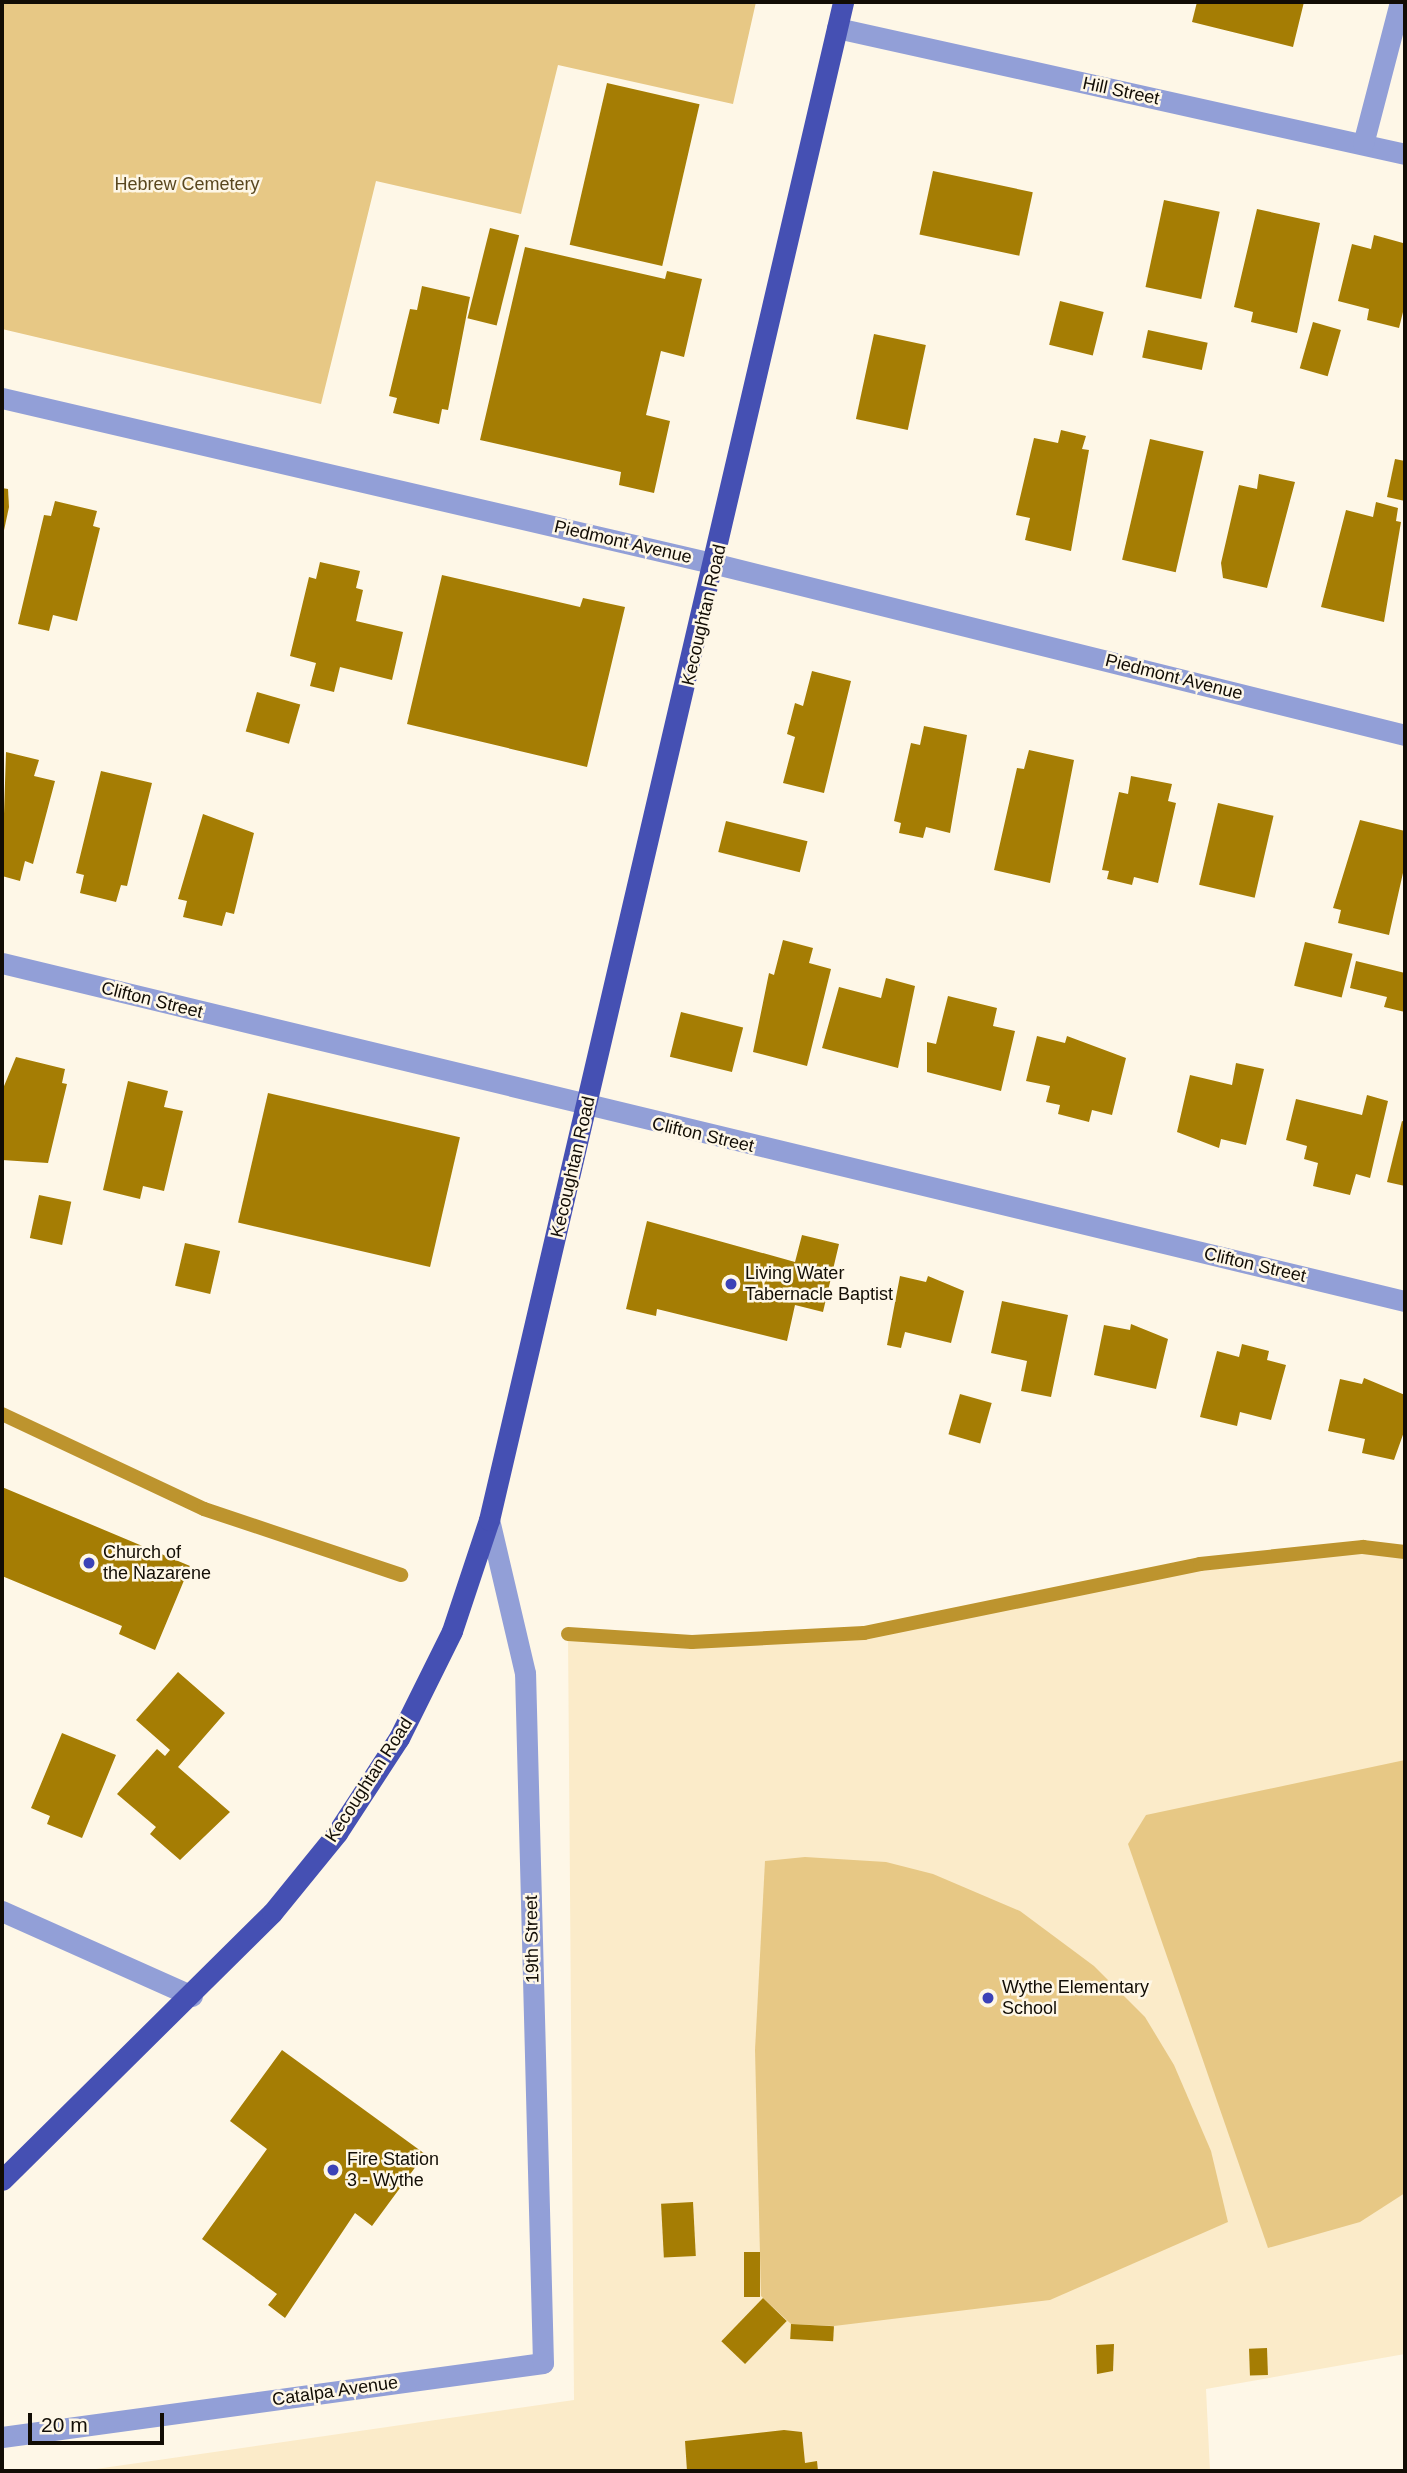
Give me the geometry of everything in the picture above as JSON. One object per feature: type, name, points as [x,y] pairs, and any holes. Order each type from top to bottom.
[{"type":"main road","name":"Kecoughtan Road","points":[[2,2180],[192,1996],[327,1845],[399,1738],[452,1631],[489,1520],[716,564],[843,2]]},
{"type":"street","points":[[1363,144],[1400,2]]},
{"type":"street","name":"Hill Street","points":[[837,28],[1405,154]]},
{"type":"street","name":"Piedmont Avenue","points":[[2,398],[716,564],[1405,735]]},
{"type":"street","name":"Clifton Street","points":[[2,963],[587,1108],[1405,1301]]},
{"type":"street","name":"19th Street","points":[[489,1520],[525,1672],[543,2363]]},
{"type":"street","points":[[2,1911],[192,1996]]},
{"type":"street","name":"Catalpa Avenue","points":[[2,2437],[543,2363]]},
{"type":"shaded area","name":"Wythe Elementary School","points":[[1363,1547],[1405,1552],[1405,2354],[1206,2389],[1210,2471],[82,2471],[574,2400],[568,1634],[692,1642],[864,1633],[1200,1564]]},
{"type":"green space","name":"Hebrew Cemetery","points":[[2,2],[756,2],[733,104],[558,65],[521,214],[376,181],[321,404],[2,329]]},
{"type":"green space","points":[[1405,1760],[1405,2193],[1360,2222],[1268,2248],[1128,1844],[1146,1815]]},
{"type":"green space","points":[[805,1857],[886,1862],[933,1874],[1020,1911],[1094,1966],[1145,2017],[1174,2065],[1211,2151],[1228,2222],[1050,2300],[834,2326],[791,2324],[761,2296],[755,2050],[765,1861]]},
{"type":"building","points":[[1197,2],[1304,2],[1293,47],[1192,22]]},
{"type":"building","points":[[607,83],[700,104],[662,266],[570,245]]},
{"type":"building","points":[[933,171],[1033,192],[1019,256],[919,235]]},
{"type":"building","points":[[1164,200],[1220,212],[1201,299],[1145,287]]},
{"type":"building","points":[[1257,209],[1320,223],[1297,333],[1251,322],[1253,312],[1234,307]]},
{"type":"building","points":[[490,228],[519,235],[497,325],[468,318]]},
{"type":"building","points":[[1374,235],[1403,243],[1405,304],[1399,328],[1367,320],[1369,309],[1338,301],[1352,244],[1371,249]]},
{"type":"building","points":[[525,247],[665,279],[667,271],[702,279],[684,357],[661,351],[646,415],[670,421],[654,493],[619,485],[621,472],[480,440]]},
{"type":"building","points":[[422,286],[470,297],[448,410],[442,409],[439,424],[393,413],[397,398],[389,396],[410,309],[417,310]]},
{"type":"building","points":[[1060,301],[1104,312],[1093,356],[1049,345]]},
{"type":"building","points":[[1313,322],[1341,330],[1328,376],[1300,368]]},
{"type":"building","points":[[1148,330],[1208,343],[1202,370],[1142,357]]},
{"type":"building","points":[[874,334],[926,345],[908,430],[856,419]]},
{"type":"building","points":[[1061,430],[1086,436],[1082,449],[1089,450],[1071,551],[1025,540],[1030,518],[1016,515],[1034,438],[1058,443]]},
{"type":"building","points":[[1150,439],[1204,451],[1176,572],[1122,560]]},
{"type":"building","points":[[1395,459],[1405,461],[1405,501],[1387,497]]},
{"type":"building","points":[[1259,474],[1295,482],[1267,588],[1223,578],[1221,563],[1239,485],[1257,489]]},
{"type":"building","points":[[2,488],[8,489],[9,507],[3,535]]},
{"type":"building","points":[[55,501],[97,511],[93,526],[100,528],[77,621],[53,615],[49,631],[18,624],[44,515],[51,516]]},
{"type":"building","points":[[1376,502],[1398,508],[1396,521],[1401,522],[1384,622],[1321,607],[1346,510],[1373,517]]},
{"type":"building","points":[[320,562],[360,571],[356,588],[363,590],[356,621],[403,632],[392,680],[340,667],[334,692],[310,686],[316,663],[290,656],[309,577],[316,579]]},
{"type":"building","points":[[442,575],[580,607],[583,598],[625,607],[587,767],[407,724]]},
{"type":"building","points":[[812,671],[851,681],[824,793],[783,783],[795,737],[787,734],[795,703],[803,706]]},
{"type":"building","points":[[257,692],[300,704],[289,744],[246,731]]},
{"type":"building","points":[[924,726],[967,735],[950,833],[926,827],[923,838],[899,833],[901,823],[894,821],[911,743],[920,745]]},
{"type":"building","points":[[1029,750],[1074,760],[1050,883],[994,870],[1017,768],[1024,769]]},
{"type":"building","points":[[6,752],[39,760],[34,776],[55,781],[33,864],[25,861],[20,881],[2,876]]},
{"type":"building","points":[[101,771],[152,783],[127,886],[121,885],[116,902],[80,893],[84,875],[76,873]]},
{"type":"building","points":[[1131,776],[1172,784],[1168,801],[1176,803],[1158,883],[1134,877],[1132,885],[1107,879],[1109,871],[1102,870],[1119,792],[1128,794]]},
{"type":"building","points":[[1218,803],[1274,816],[1255,898],[1199,885]]},
{"type":"building","points":[[203,814],[254,833],[234,914],[226,912],[222,926],[183,917],[187,901],[178,899]]},
{"type":"building","points":[[1360,820],[1405,831],[1405,864],[1389,935],[1338,923],[1341,910],[1333,908]]},
{"type":"building","points":[[726,821],[808,841],[800,872],[718,852]]},
{"type":"building","points":[[783,940],[813,948],[809,963],[831,969],[807,1066],[753,1052],[769,973],[774,975]]},
{"type":"building","points":[[1305,942],[1353,954],[1342,998],[1294,986]]},
{"type":"building","points":[[1356,961],[1405,973],[1405,1012],[1384,1007],[1387,997],[1350,988]]},
{"type":"building","points":[[886,978],[915,986],[898,1068],[822,1048],[839,987],[881,998]]},
{"type":"building","points":[[948,996],[997,1008],[993,1026],[1015,1031],[1001,1091],[927,1072],[927,1042],[936,1044]]},
{"type":"building","points":[[681,1012],[743,1027],[732,1072],[670,1057]]},
{"type":"building","points":[[1037,1036],[1065,1043],[1067,1036],[1126,1058],[1112,1115],[1092,1110],[1089,1122],[1058,1114],[1060,1105],[1046,1102],[1050,1086],[1026,1081]]},
{"type":"building","points":[[16,1057],[65,1069],[62,1083],[67,1084],[48,1163],[2,1160],[2,1091]]},
{"type":"building","points":[[1236,1063],[1264,1069],[1246,1145],[1221,1139],[1219,1148],[1177,1132],[1190,1075],[1232,1085]]},
{"type":"building","points":[[128,1081],[168,1091],[164,1107],[183,1111],[164,1191],[143,1186],[140,1199],[103,1190]]},
{"type":"building","points":[[268,1093],[460,1137],[430,1267],[238,1223]]},
{"type":"building","points":[[1367,1095],[1388,1101],[1370,1178],[1356,1174],[1350,1195],[1313,1186],[1318,1163],[1304,1159],[1307,1146],[1286,1140],[1296,1099],[1362,1115]]},
{"type":"building","points":[[1402,1121],[1405,1122],[1405,1186],[1387,1182]]},
{"type":"building","points":[[39,1195],[71,1202],[62,1245],[30,1238]]},
{"type":"building","name":"Living Water Tabernacle Baptist","points":[[647,1221],[795,1262],[802,1235],[839,1244],[823,1312],[795,1305],[787,1341],[657,1309],[656,1316],[626,1309]]},
{"type":"building","points":[[185,1243],[220,1251],[210,1294],[175,1286]]},
{"type":"building","points":[[900,1276],[926,1282],[928,1276],[964,1291],[951,1343],[905,1332],[901,1348],[887,1345]]},
{"type":"building","points":[[1002,1301],[1068,1315],[1051,1397],[1021,1391],[1027,1361],[991,1353]]},
{"type":"building","points":[[1131,1324],[1168,1339],[1156,1389],[1094,1375],[1104,1325],[1130,1330]]},
{"type":"building","points":[[1242,1344],[1269,1351],[1267,1360],[1286,1365],[1271,1420],[1240,1412],[1237,1426],[1200,1417],[1217,1351],[1239,1357]]},
{"type":"building","points":[[1364,1378],[1405,1395],[1405,1429],[1394,1460],[1362,1453],[1365,1439],[1328,1431],[1340,1379],[1362,1384]]},
{"type":"building","points":[[960,1394],[992,1403],[980,1443],[948,1434]]},
{"type":"building","points":[[2,1487],[190,1566],[155,1650],[119,1634],[122,1626],[2,1576]]},
{"type":"building","points":[[178,1672],[225,1713],[178,1767],[230,1812],[180,1860],[150,1834],[156,1827],[117,1794],[157,1749],[165,1756],[170,1750],[136,1720]]},
{"type":"building","points":[[62,1733],[116,1755],[82,1838],[47,1824],[50,1816],[31,1808]]},
{"type":"building","name":"Fire Station 3 - Wythe","points":[[282,2050],[425,2154],[372,2226],[355,2213],[285,2318],[268,2305],[277,2294],[202,2239],[267,2149],[230,2121]]},
{"type":"building","points":[[693,2202],[696,2256],[664,2258],[661,2204]]},
{"type":"building","points":[[744,2252],[760,2252],[760,2297],[744,2297]]},
{"type":"building","points":[[763,2298],[787,2321],[745,2364],[721,2341]]},
{"type":"building","points":[[791,2324],[834,2326],[833,2341],[790,2339]]},
{"type":"building","points":[[1114,2344],[1113,2371],[1097,2374],[1096,2345]]},
{"type":"building","points":[[1267,2348],[1268,2375],[1250,2376],[1249,2349]]},
{"type":"building","points":[[784,2430],[802,2432],[805,2463],[817,2461],[818,2471],[687,2471],[685,2441]]},
{"type":"waterway","points":[[2,1414],[204,1509],[401,1575]]},
{"type":"waterway","points":[[568,1634],[692,1642],[864,1633],[1200,1564],[1363,1547],[1405,1552]]},
{"type":"place","name":"Living Water Tabernacle Baptist","points":[[731,1284]]},
{"type":"place","name":"Church of the Nazarene","points":[[89,1563]]},
{"type":"place","name":"Wythe Elementary School","points":[[988,1998]]},
{"type":"place","name":"Fire Station 3 - Wythe","points":[[333,2170]]}]
